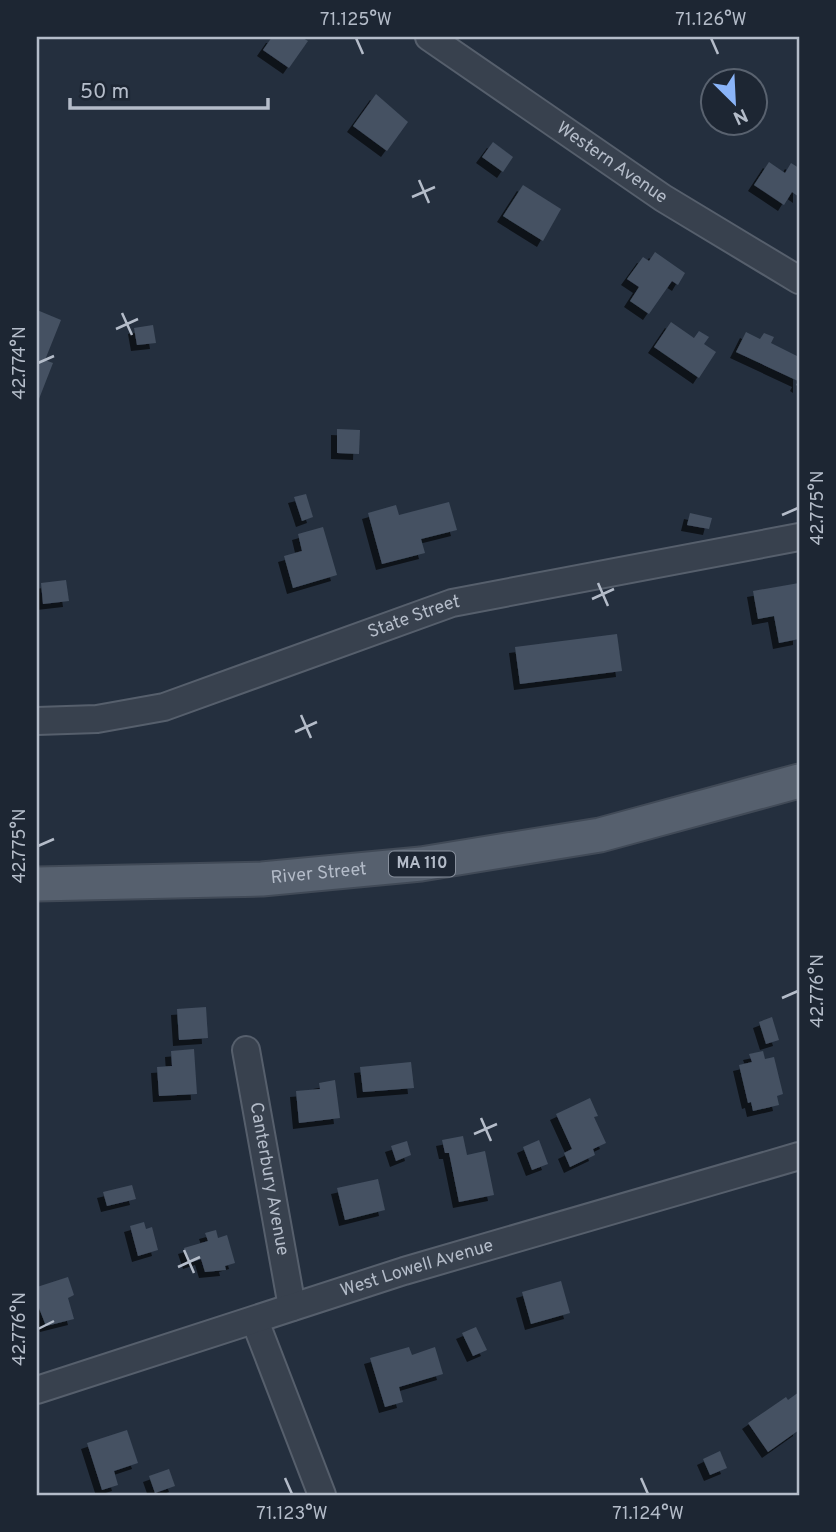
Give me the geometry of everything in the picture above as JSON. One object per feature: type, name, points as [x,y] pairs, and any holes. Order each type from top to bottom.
[{"type":"main road","name":"River Street","points":[[37,884],[262,879],[421,864],[600,835],[799,781]]},
{"type":"street","name":"Western Avenue","points":[[429,37],[663,198],[799,280]]},
{"type":"street","name":"State Street","points":[[37,721],[97,719],[164,707],[452,603],[799,537]]},
{"type":"street","name":"Canterbury Avenue","points":[[246,1051],[292,1307]]},
{"type":"street","name":"West Lowell Avenue","points":[[37,1391],[404,1271],[799,1156]]},
{"type":"street","points":[[255,1321],[322,1495]]},
{"type":"building","points":[[272,37],[301,37],[308,41],[289,68],[263,50]]},
{"type":"building","points":[[376,94],[408,122],[387,151],[353,126]]},
{"type":"building","points":[[493,142],[513,157],[503,172],[482,157]]},
{"type":"building","points":[[769,162],[785,173],[791,163],[799,168],[799,197],[792,192],[784,205],[754,185]]},
{"type":"building","points":[[523,185],[561,209],[543,241],[503,216]]},
{"type":"building","points":[[655,252],[685,273],[678,285],[672,281],[649,314],[630,301],[639,287],[627,279],[643,257],[649,261]]},
{"type":"building","points":[[37,310],[61,320],[45,360],[53,363],[37,404]]},
{"type":"building","points":[[671,322],[694,338],[699,331],[709,337],[704,344],[716,352],[699,378],[654,347]]},
{"type":"building","points":[[153,325],[156,343],[137,345],[134,328]]},
{"type":"building","points":[[746,332],[760,339],[764,333],[774,337],[771,343],[799,357],[799,387],[796,385],[798,381],[736,352]]},
{"type":"building","points":[[337,429],[360,430],[359,454],[337,453]]},
{"type":"building","points":[[306,494],[313,517],[302,521],[294,497]]},
{"type":"building","points":[[449,502],[457,530],[421,539],[425,553],[382,564],[368,513],[396,505],[399,515]]},
{"type":"building","points":[[690,513],[712,518],[709,529],[687,525]]},
{"type":"building","points":[[323,527],[337,575],[293,588],[284,556],[302,551],[298,534]]},
{"type":"building","points":[[66,580],[69,601],[43,604],[41,583]]},
{"type":"building","points":[[799,583],[799,639],[779,643],[774,616],[758,619],[753,591]]},
{"type":"building","points":[[617,634],[622,671],[520,684],[515,647]]},
{"type":"building","points":[[206,1007],[208,1038],[179,1040],[177,1009]]},
{"type":"building","points":[[772,1017],[779,1040],[766,1044],[759,1022]]},
{"type":"building","points":[[194,1049],[197,1094],[159,1096],[157,1067],[172,1066],[171,1051]]},
{"type":"building","points":[[763,1051],[765,1059],[774,1057],[783,1094],[777,1096],[779,1105],[753,1111],[751,1102],[748,1103],[739,1065],[752,1062],[749,1054]]},
{"type":"building","points":[[411,1062],[414,1088],[363,1092],[360,1067]]},
{"type":"building","points":[[335,1080],[340,1118],[299,1123],[296,1091],[320,1089],[319,1083]]},
{"type":"building","points":[[590,1098],[598,1116],[594,1117],[606,1143],[593,1149],[595,1155],[570,1167],[564,1153],[572,1149],[556,1114]]},
{"type":"building","points":[[463,1136],[467,1155],[485,1151],[494,1195],[459,1202],[449,1153],[445,1153],[442,1140]]},
{"type":"building","points":[[539,1140],[548,1164],[532,1170],[523,1147]]},
{"type":"building","points":[[407,1141],[411,1155],[396,1161],[391,1146]]},
{"type":"building","points":[[378,1179],[385,1210],[345,1220],[337,1188]]},
{"type":"building","points":[[132,1185],[136,1199],[107,1206],[103,1192]]},
{"type":"building","points":[[144,1222],[146,1229],[152,1227],[158,1250],[138,1256],[130,1226]]},
{"type":"building","points":[[216,1230],[218,1238],[227,1235],[235,1263],[225,1266],[226,1270],[205,1272],[201,1259],[189,1263],[184,1248],[208,1241],[205,1233]]},
{"type":"building","points":[[68,1277],[74,1295],[68,1298],[74,1319],[46,1326],[37,1303],[37,1287]]},
{"type":"building","points":[[561,1281],[570,1313],[531,1324],[522,1292]]},
{"type":"building","points":[[476,1327],[487,1350],[473,1356],[462,1333]]},
{"type":"building","points":[[409,1347],[412,1355],[435,1347],[443,1374],[399,1387],[403,1402],[385,1407],[370,1358]]},
{"type":"building","points":[[799,1392],[799,1430],[768,1452],[748,1423],[786,1397],[788,1400]]},
{"type":"building","points":[[127,1430],[138,1463],[114,1471],[118,1485],[102,1490],[87,1443]]},
{"type":"building","points":[[720,1451],[727,1468],[710,1475],[703,1459]]},
{"type":"building","points":[[169,1469],[175,1486],[155,1493],[149,1476]]}]
